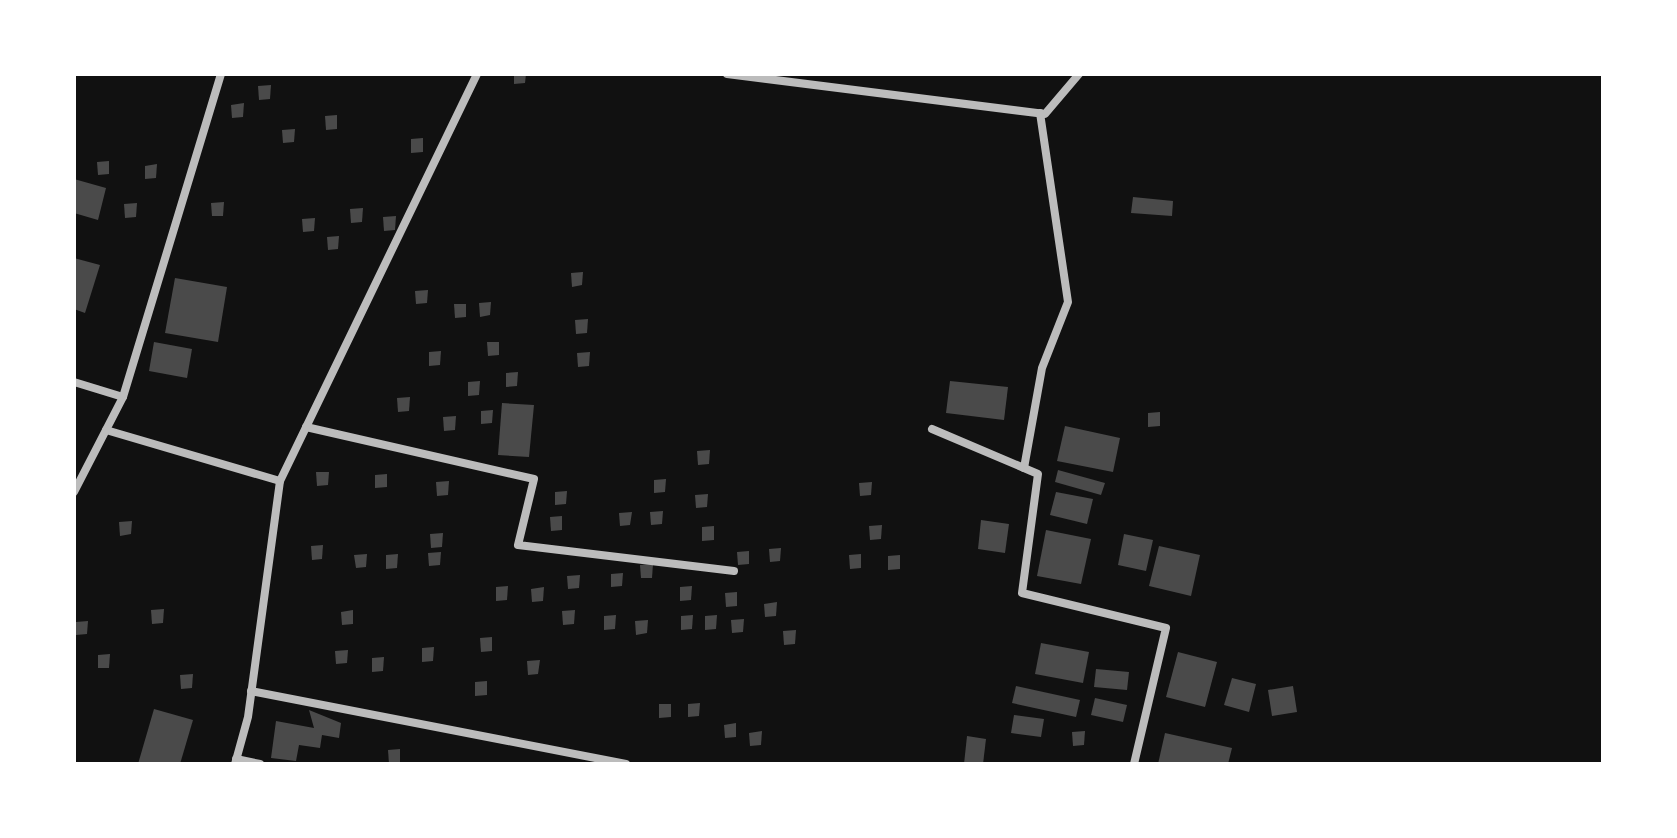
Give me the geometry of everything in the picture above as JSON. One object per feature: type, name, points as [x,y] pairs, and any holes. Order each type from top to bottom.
[{"type":"street","points":[[74,492],[123,397],[221,74]]},
{"type":"street","points":[[260,764],[236,761],[251,691],[280,481],[477,74]]},
{"type":"street","points":[[727,74],[1045,114],[1079,74]]},
{"type":"street","points":[[1024,468],[1042,368],[1068,302],[1040,113]]},
{"type":"street","points":[[74,382],[123,397]]},
{"type":"street","points":[[306,427],[534,479],[518,545],[734,571]]},
{"type":"street","points":[[932,429],[1038,474],[1022,593],[1166,628],[1134,764]]},
{"type":"street","points":[[106,430],[280,481]]},
{"type":"street","points":[[251,691],[626,764]]},
{"type":"building","points":[[514,74],[526,74],[525,83],[514,84]]},
{"type":"building","points":[[271,85],[270,99],[259,100],[258,86]]},
{"type":"building","points":[[244,103],[243,117],[232,118],[231,105]]},
{"type":"building","points":[[337,115],[337,129],[326,130],[325,116]]},
{"type":"building","points":[[295,129],[294,142],[283,143],[282,130]]},
{"type":"building","points":[[423,138],[423,152],[411,153],[411,139]]},
{"type":"building","points":[[109,161],[109,174],[98,175],[97,162]]},
{"type":"building","points":[[157,164],[156,178],[145,179],[145,166]]},
{"type":"building","points":[[74,179],[106,188],[98,220],[74,213]]},
{"type":"building","points":[[1133,197],[1173,201],[1172,216],[1131,213]]},
{"type":"building","points":[[224,202],[223,216],[212,216],[211,203]]},
{"type":"building","points":[[137,203],[136,217],[125,218],[124,204]]},
{"type":"building","points":[[363,208],[362,222],[351,223],[350,209]]},
{"type":"building","points":[[396,216],[395,230],[384,231],[383,217]]},
{"type":"building","points":[[315,218],[314,231],[303,232],[302,219]]},
{"type":"building","points":[[339,236],[338,249],[328,250],[327,237]]},
{"type":"building","points":[[74,258],[100,265],[85,313],[74,309]]},
{"type":"building","points":[[583,272],[582,285],[572,287],[571,273]]},
{"type":"building","points":[[175,278],[227,287],[218,342],[165,333]]},
{"type":"building","points":[[428,290],[427,303],[416,304],[415,291]]},
{"type":"building","points":[[491,302],[490,315],[480,317],[479,303]]},
{"type":"building","points":[[454,304],[466,304],[466,317],[455,318]]},
{"type":"building","points":[[588,319],[587,333],[576,334],[575,320]]},
{"type":"building","points":[[154,342],[192,349],[187,378],[149,371]]},
{"type":"building","points":[[487,342],[499,342],[499,355],[488,356]]},
{"type":"building","points":[[441,351],[440,365],[429,366],[429,352]]},
{"type":"building","points":[[590,352],[589,366],[578,367],[577,353]]},
{"type":"building","points":[[518,372],[517,386],[506,387],[506,373]]},
{"type":"building","points":[[480,381],[479,395],[468,396],[468,382]]},
{"type":"building","points":[[950,381],[1008,387],[1004,420],[946,413]]},
{"type":"building","points":[[410,397],[409,411],[398,412],[397,398]]},
{"type":"building","points":[[502,403],[534,405],[529,457],[498,455]]},
{"type":"building","points":[[493,410],[492,423],[481,424],[481,411]]},
{"type":"building","points":[[1160,412],[1160,426],[1148,427],[1148,413]]},
{"type":"building","points":[[456,416],[455,430],[444,431],[443,417]]},
{"type":"building","points":[[1065,426],[1120,438],[1113,472],[1057,461]]},
{"type":"building","points":[[710,450],[709,464],[698,465],[697,451]]},
{"type":"building","points":[[1058,470],[1105,483],[1101,495],[1055,482]]},
{"type":"building","points":[[316,472],[329,472],[328,485],[317,486]]},
{"type":"building","points":[[387,474],[387,487],[375,488],[375,475]]},
{"type":"building","points":[[666,479],[665,492],[654,493],[654,480]]},
{"type":"building","points":[[449,481],[448,495],[437,496],[436,482]]},
{"type":"building","points":[[872,482],[871,495],[860,496],[859,483]]},
{"type":"building","points":[[567,491],[566,504],[555,505],[555,492]]},
{"type":"building","points":[[1056,492],[1093,499],[1087,524],[1050,515]]},
{"type":"building","points":[[708,494],[707,507],[696,508],[695,495]]},
{"type":"building","points":[[663,511],[662,524],[651,525],[650,512]]},
{"type":"building","points":[[632,512],[630,525],[620,526],[619,513]]},
{"type":"building","points":[[562,516],[562,530],[551,531],[550,517]]},
{"type":"building","points":[[981,520],[1009,524],[1005,553],[978,549]]},
{"type":"building","points":[[132,521],[131,534],[120,536],[119,522]]},
{"type":"building","points":[[882,525],[881,539],[870,540],[869,526]]},
{"type":"building","points":[[714,526],[714,540],[702,541],[702,527]]},
{"type":"building","points":[[1046,530],[1091,539],[1081,584],[1037,576]]},
{"type":"building","points":[[443,533],[442,547],[431,548],[430,534]]},
{"type":"building","points":[[1124,534],[1153,540],[1146,571],[1118,565]]},
{"type":"building","points":[[323,545],[322,559],[312,560],[311,546]]},
{"type":"building","points":[[1159,546],[1200,555],[1191,596],[1149,586]]},
{"type":"building","points":[[781,548],[780,561],[770,562],[769,549]]},
{"type":"building","points":[[749,551],[749,564],[738,565],[737,552]]},
{"type":"building","points":[[441,552],[440,565],[429,566],[428,553]]},
{"type":"building","points":[[367,554],[366,567],[356,568],[354,555]]},
{"type":"building","points":[[398,554],[397,568],[386,569],[386,555]]},
{"type":"building","points":[[861,554],[861,568],[850,569],[849,555]]},
{"type":"building","points":[[900,555],[900,569],[888,570],[888,556]]},
{"type":"building","points":[[653,564],[652,578],[641,578],[640,565]]},
{"type":"building","points":[[623,573],[622,586],[611,587],[611,574]]},
{"type":"building","points":[[580,575],[579,588],[568,589],[567,576]]},
{"type":"building","points":[[508,586],[507,600],[496,601],[496,587]]},
{"type":"building","points":[[692,586],[691,600],[680,601],[680,587]]},
{"type":"building","points":[[544,587],[543,601],[532,602],[531,589]]},
{"type":"building","points":[[737,592],[737,606],[726,607],[725,593]]},
{"type":"building","points":[[777,602],[776,616],[765,617],[764,604]]},
{"type":"building","points":[[164,609],[163,623],[152,624],[151,610]]},
{"type":"building","points":[[353,610],[353,624],[342,625],[341,612]]},
{"type":"building","points":[[575,610],[574,624],[563,625],[562,611]]},
{"type":"building","points":[[616,615],[615,629],[604,630],[604,616]]},
{"type":"building","points":[[693,615],[692,629],[681,630],[681,616]]},
{"type":"building","points":[[717,615],[716,629],[705,630],[705,616]]},
{"type":"building","points":[[744,619],[743,632],[732,633],[731,620]]},
{"type":"building","points":[[648,620],[647,633],[636,635],[635,621]]},
{"type":"building","points":[[88,621],[87,634],[76,635],[76,622]]},
{"type":"building","points":[[796,630],[795,644],[784,645],[783,631]]},
{"type":"building","points":[[492,637],[492,651],[481,652],[480,638]]},
{"type":"building","points":[[1041,643],[1089,652],[1083,683],[1035,674]]},
{"type":"building","points":[[434,647],[433,661],[422,662],[422,648]]},
{"type":"building","points":[[348,650],[347,663],[336,664],[335,651]]},
{"type":"building","points":[[1178,652],[1217,662],[1205,707],[1166,697]]},
{"type":"building","points":[[110,654],[109,668],[98,668],[98,655]]},
{"type":"building","points":[[384,657],[383,671],[372,672],[372,658]]},
{"type":"building","points":[[540,660],[538,674],[528,675],[527,661]]},
{"type":"building","points":[[1096,669],[1129,672],[1127,690],[1094,687]]},
{"type":"building","points":[[193,674],[192,688],[181,689],[180,675]]},
{"type":"building","points":[[1232,678],[1256,684],[1249,712],[1224,705]]},
{"type":"building","points":[[487,681],[487,695],[475,696],[475,682]]},
{"type":"building","points":[[1016,686],[1080,700],[1076,717],[1012,703]]},
{"type":"building","points":[[1293,686],[1297,712],[1272,716],[1268,690]]},
{"type":"building","points":[[1095,698],[1127,705],[1123,722],[1091,715]]},
{"type":"building","points":[[700,703],[699,716],[688,717],[688,704]]},
{"type":"building","points":[[659,704],[671,704],[671,717],[659,718]]},
{"type":"building","points":[[154,709],[193,720],[180,764],[138,764]]},
{"type":"building","points":[[309,710],[341,723],[339,738],[322,735],[320,748],[299,745],[296,761],[271,758],[276,721],[314,728]]},
{"type":"building","points":[[1014,715],[1044,719],[1041,737],[1011,733]]},
{"type":"building","points":[[736,723],[736,737],[725,738],[724,725]]},
{"type":"building","points":[[762,731],[761,745],[750,746],[749,733]]},
{"type":"building","points":[[1085,731],[1084,745],[1073,746],[1072,732]]},
{"type":"building","points":[[1165,733],[1232,748],[1228,764],[1158,764]]},
{"type":"building","points":[[967,736],[986,739],[983,764],[964,764]]},
{"type":"building","points":[[400,749],[400,763],[389,764],[388,750]]}]
